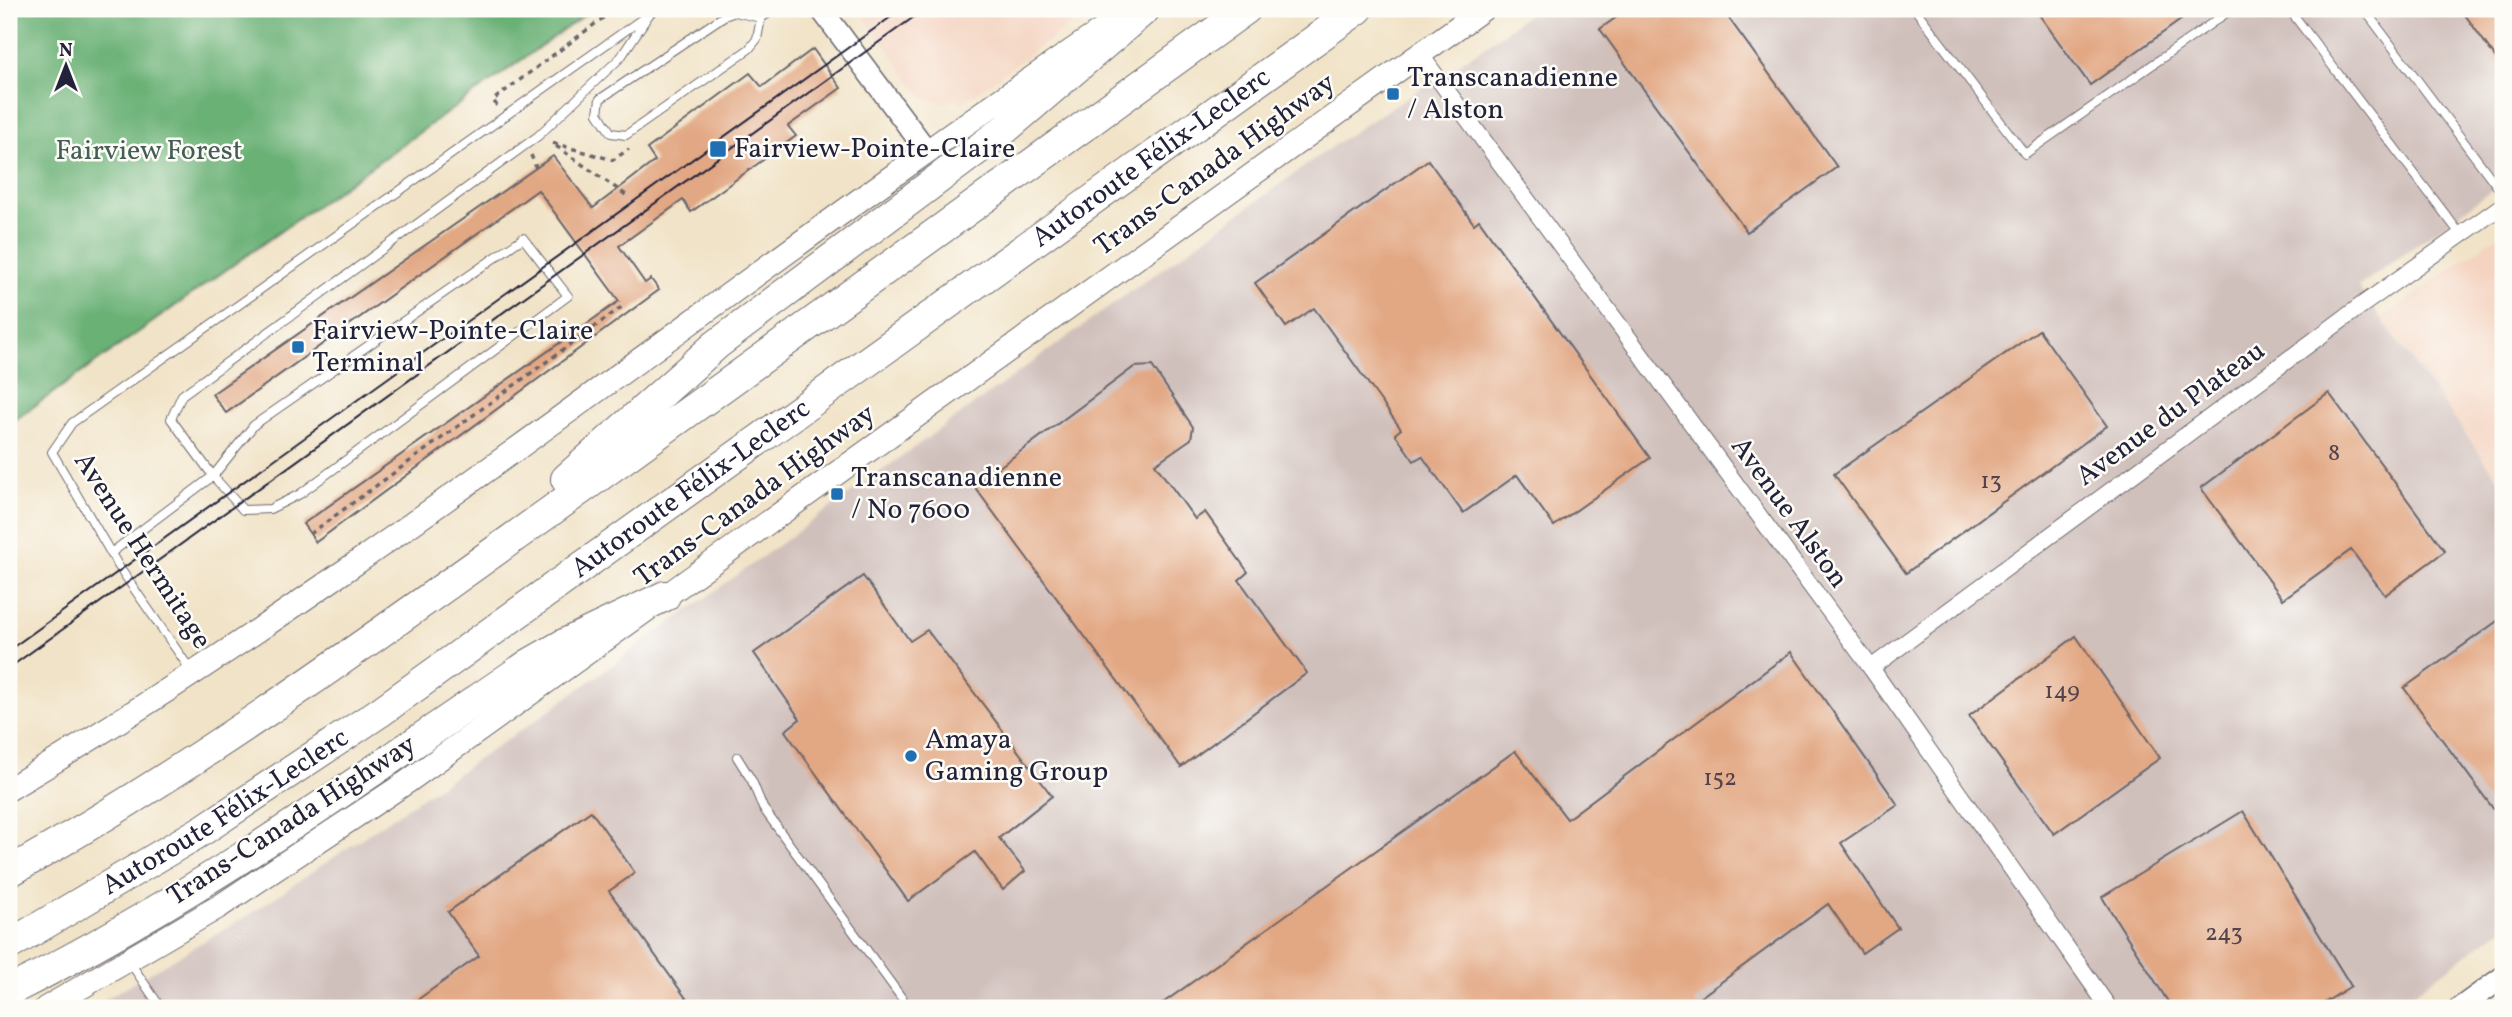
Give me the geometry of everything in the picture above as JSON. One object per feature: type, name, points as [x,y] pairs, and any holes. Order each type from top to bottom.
[{"type":"highway","points":[[452,582],[716,345],[1004,129],[1145,9]]},
{"type":"highway","points":[[9,872],[87,827],[240,730],[452,582],[1245,9]]},
{"type":"highway","name":"Autoroute Félix-Leclerc","points":[[9,945],[204,830],[380,712],[1358,9]]},
{"type":"highway","points":[[9,991],[119,933],[242,859],[529,664],[564,644],[665,596]]},
{"type":"main road","points":[[9,789],[194,674],[483,472],[926,151],[1134,9]]},
{"type":"main road","name":"Trans-Canada Highway","points":[[46,1008],[228,901],[373,806],[600,646],[665,596],[1483,9]]},
{"type":"street","points":[[821,9],[926,151]]},
{"type":"street","name":"Avenue Alston","points":[[1420,54],[1871,668],[2109,1008]]},
{"type":"street","name":"Avenue du Plateau","points":[[1871,668],[2503,205]]},
{"type":"street","points":[[2467,1006],[2503,977]]},
{"type":"lane","points":[[761,18],[758,39],[749,50],[626,135],[611,133],[598,113],[600,99],[724,16],[735,12],[761,18],[775,9]]},
{"type":"lane","points":[[1915,9],[2025,153],[2232,9]]},
{"type":"lane","points":[[2289,9],[2461,235]]},
{"type":"lane","points":[[2364,9],[2503,194]]},
{"type":"lane","points":[[111,553],[213,476],[254,425],[523,238],[568,296],[300,494],[270,509],[243,509],[213,476],[172,419],[182,395],[538,136],[621,57],[653,11]]},
{"type":"lane","name":"Avenue Hermitage","points":[[194,674],[111,553],[52,452],[72,424],[653,11]]},
{"type":"lane","points":[[737,757],[764,808],[909,1008]]},
{"type":"lane","points":[[129,961],[161,1008]]},
{"type":"path","points":[[493,100],[615,9]]},
{"type":"path","points":[[613,160],[552,143],[626,195]]},
{"type":"path","points":[[531,156],[536,168]]},
{"type":"path","points":[[310,534],[623,306]]},
{"type":"shaded area","points":[[858,9],[1092,9],[961,104],[957,98],[947,102],[926,99]]},
{"type":"shaded area","points":[[1535,9],[2503,9],[2503,182],[2358,287],[2503,485],[2503,928],[2394,1008],[90,1008],[252,913],[533,722],[1344,138],[1480,50]]},
{"type":"shaded area","points":[[2503,232],[2503,485],[2382,318]]},
{"type":"green space","name":"Fairview Forest","points":[[9,9],[593,9],[9,424]]},
{"type":"building","points":[[1628,9],[1722,9],[1837,167],[1747,232],[1600,29]]},
{"type":"building","points":[[2035,9],[2196,9],[2090,85]]},
{"type":"building","points":[[2461,9],[2503,9],[2503,68]]},
{"type":"building","points":[[813,49],[841,88],[788,126],[796,136],[691,212],[683,200],[619,246],[645,283],[651,279],[659,290],[316,542],[303,524],[619,301],[538,190],[226,413],[212,394],[553,156],[593,208],[655,161],[647,149],[750,73],[762,87]]},
{"type":"building","points":[[1428,160],[1474,224],[1479,220],[1650,458],[1554,526],[1517,475],[1463,513],[1422,456],[1414,461],[1395,434],[1401,429],[1314,308],[1286,327],[1255,283]]},
{"type":"building","points":[[2039,330],[2107,426],[1906,573],[1834,474]]},
{"type":"building","points":[[1152,366],[1193,427],[1191,439],[1155,464],[1195,519],[1205,512],[1248,572],[1239,580],[1307,673],[1181,767],[974,486],[1134,367]]},
{"type":"building","points":[[2329,393],[2445,551],[2385,595],[2351,550],[2283,599],[2201,488]]},
{"type":"building","points":[[863,576],[910,641],[927,630],[1052,796],[999,838],[1025,871],[1003,890],[975,852],[908,901],[785,731],[800,719],[754,653]]},
{"type":"building","points":[[2503,617],[2503,822],[2404,688]]},
{"type":"building","points":[[2076,636],[2160,758],[2054,834],[1969,716]]},
{"type":"building","points":[[1791,652],[1898,805],[1841,843],[1898,928],[1862,953],[1828,904],[1694,1002],[1699,1008],[1156,1008],[1515,751],[1567,819]]},
{"type":"building","points":[[591,811],[635,873],[609,891],[693,1008],[406,1008],[479,956],[448,912]]},
{"type":"building","points":[[2243,811],[2351,986],[2316,1008],[2172,1008],[2102,897]]},
{"type":"tram line","points":[[9,650],[902,9]]},
{"type":"tram line","points":[[9,668],[925,9]]},
{"type":"place","name":"Transcanadienne / Alston","points":[[1393,94]]},
{"type":"place","name":"Fairview-Pointe-Claire","points":[[718,149]]},
{"type":"place","name":"Fairview-Pointe-Claire Terminal","points":[[298,347]]},
{"type":"place","name":"Transcanadienne / No 7600","points":[[837,494]]},
{"type":"place","name":"Amaya Gaming Group","points":[[911,756]]}]
